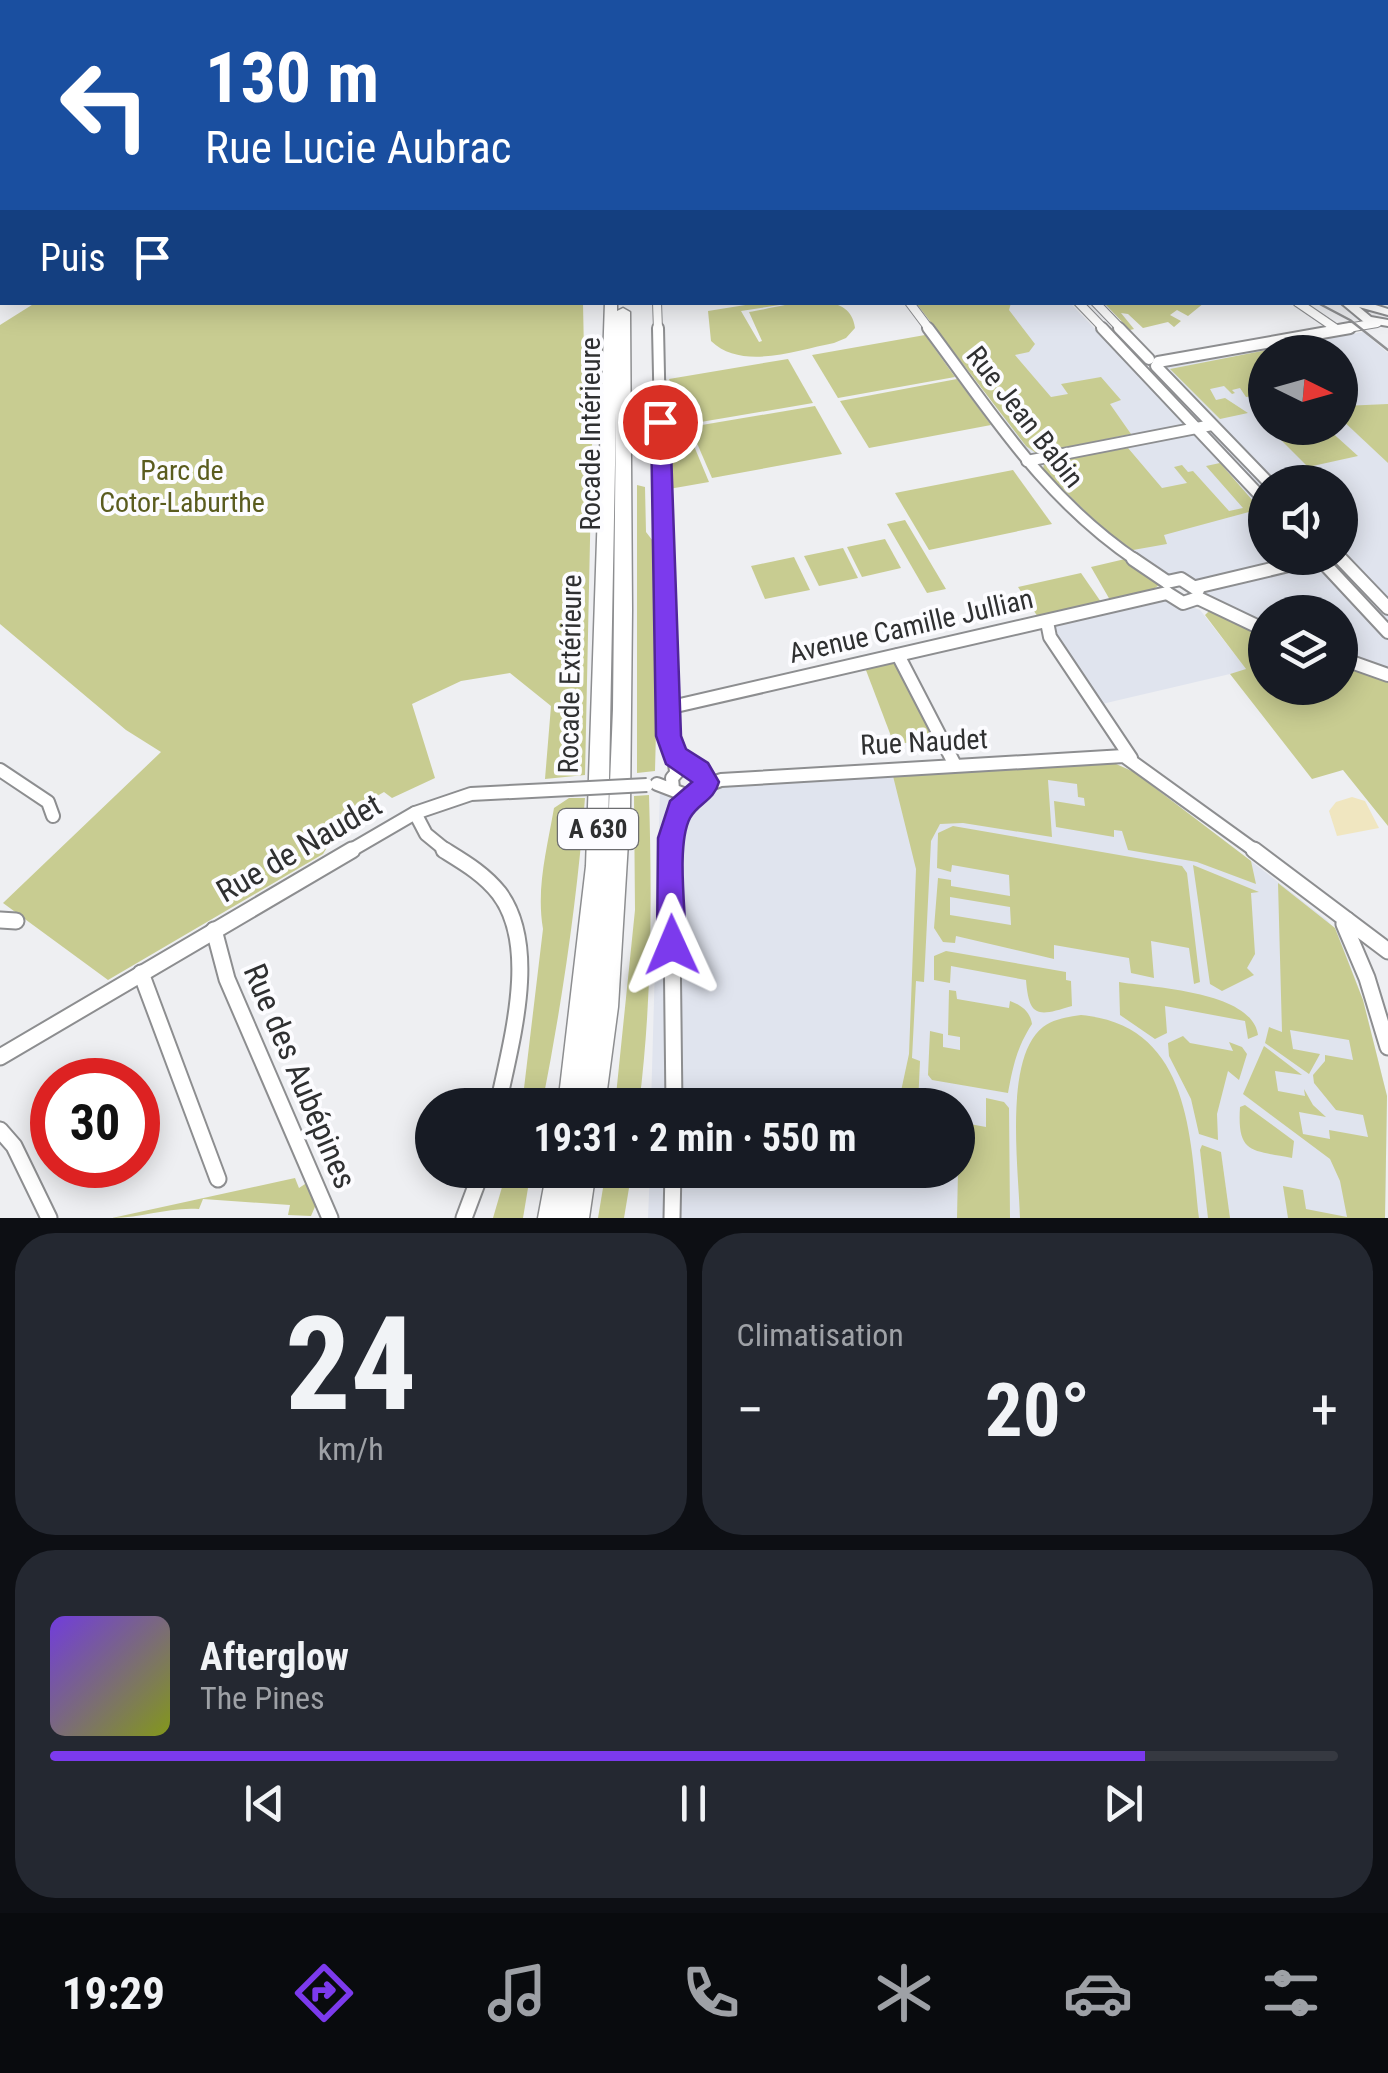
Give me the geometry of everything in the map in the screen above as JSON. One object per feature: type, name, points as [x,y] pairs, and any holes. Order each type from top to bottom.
[{"type":"highway","points":[[599,305],[610,369]]},
{"type":"highway","name":"Rocade Extérieure","points":[[572,1088],[597,866],[611,305]]},
{"type":"highway","name":"Rocade Intérieure","points":[[596,1088],[608,992],[617,848],[623,305]]},
{"type":"highway","points":[[551,1218],[557,1188]]},
{"type":"highway","points":[[576,1218],[581,1188]]},
{"type":"main road","points":[[1356,306],[1386,316]]},
{"type":"street","points":[[657,305],[667,708],[679,783],[671,838],[674,1088]]},
{"type":"street","name":"Rue Jean Babin","points":[[911,305],[1027,461],[1084,523],[1167,587]]},
{"type":"street","points":[[1082,305],[1150,363],[1196,428],[1248,483]]},
{"type":"street","points":[[1099,305],[1251,465]]},
{"type":"street","points":[[1302,305],[1324,316],[1338,330]]},
{"type":"street","points":[[1150,363],[1338,330],[1386,316]]},
{"type":"street","points":[[1027,461],[1212,425]]},
{"type":"street","points":[[1248,620],[1197,592],[1181,579],[1167,587],[1183,603],[1197,592],[1258,575]]},
{"type":"street","points":[[1334,575],[1388,632]]},
{"type":"street","points":[[1356,575],[1388,608]]},
{"type":"street","name":"Avenue Camille Jullian","points":[[667,708],[1047,622],[1167,587]]},
{"type":"street","points":[[1368,612],[1388,608]]},
{"type":"street","points":[[1047,622],[1050,638],[1130,758],[1388,951]]},
{"type":"street","points":[[898,655],[954,766]]},
{"type":"street","points":[[1358,664],[1388,675]]},
{"type":"street","name":"Rue Naudet","points":[[704,780],[1130,758]]},
{"type":"street","points":[[0,770],[48,802],[54,816]]},
{"type":"street","points":[[679,783],[704,780]]},
{"type":"street","points":[[679,783],[704,780]]},
{"type":"street","name":"Rue de Naudet","points":[[0,1057],[414,812],[471,794],[679,783]]},
{"type":"street","points":[[414,812],[425,836],[481,874],[499,893],[514,928],[517,988],[501,1088]]},
{"type":"street","points":[[1347,920],[1346,929],[1367,978],[1388,1048]]},
{"type":"street","name":"Rue des Aubépines","points":[[208,933],[212,952],[220,955],[330,1218]]},
{"type":"street","points":[[141,973],[218,1179]]},
{"type":"street","points":[[0,1130],[14,1146],[48,1218]]},
{"type":"street","points":[[464,1218],[475,1188]]},
{"type":"street","points":[[672,1218],[673,1188]]},
{"type":"shaded area","points":[[1072,305],[1138,373],[1248,353],[1248,445],[1358,445],[1358,335],[1347,335],[1363,332],[1388,353],[1388,668],[1358,658],[1358,595],[1248,595],[1248,617],[1208,599],[1206,590],[1190,576],[1162,574],[1074,511],[1040,470],[926,308]]},
{"type":"shaded area","points":[[1165,598],[1200,610],[1247,670],[1102,704],[1059,640],[1055,626]]},
{"type":"shaded area","points":[[1116,764],[1134,772],[1327,920],[1338,933],[1363,1000],[1387,1096],[1385,1218],[648,1218],[649,1188],[975,1188],[975,1088],[651,1088],[660,790]]},
{"type":"green space","name":"Parc de Cotor-Laburthe","points":[[32,305],[583,305],[584,353],[593,400],[585,775],[545,779],[551,706],[510,673],[461,681],[412,704],[435,778],[392,798],[384,792],[349,812],[323,854],[108,980],[3,903],[161,752],[126,730],[0,624],[0,325]]},
{"type":"green space","points":[[779,305],[741,311],[759,342],[762,341],[749,312],[784,305],[840,306],[850,314],[855,328],[834,343],[754,357],[724,350],[711,341],[708,311]]},
{"type":"green space","points":[[918,305],[1010,305],[1009,310],[1035,344],[1029,352],[1015,355],[1051,397],[1068,394],[1061,384],[1101,377],[1121,400],[1110,404],[1131,434],[1036,453],[1026,446]]},
{"type":"green space","points":[[1106,305],[1202,305],[1188,316],[1177,310],[1170,315],[1181,321],[1174,327],[1168,322],[1143,328],[1128,314],[1121,313],[1134,329],[1130,330]]},
{"type":"green space","points":[[925,335],[955,377],[838,398],[812,355]]},
{"type":"green space","points":[[1248,354],[1248,397],[1240,388],[1232,390],[1232,394],[1224,386],[1210,389],[1216,400],[1225,398],[1248,413],[1220,419],[1170,369]]},
{"type":"green space","points":[[788,359],[813,403],[689,424],[669,379]]},
{"type":"green space","points":[[666,379],[709,482],[669,489]]},
{"type":"green space","points":[[957,379],[991,425],[869,448],[840,401]]},
{"type":"green space","points":[[1388,404],[1388,463],[1358,435],[1358,405]]},
{"type":"green space","points":[[815,406],[842,454],[712,478],[690,427]]},
{"type":"green space","points":[[1286,445],[1346,445],[1358,456],[1317,465],[1306,465]]},
{"type":"green space","points":[[1128,448],[1162,488],[1187,483],[1174,467],[1182,465],[1188,472],[1193,471],[1229,511],[1243,508],[1206,466],[1220,463],[1248,495],[1248,512],[1164,535],[1167,544],[1133,550],[1043,470],[1044,463]]},
{"type":"green space","points":[[1013,470],[1052,524],[929,550],[895,493]]},
{"type":"green space","points":[[637,485],[645,487],[646,532],[656,545],[661,730],[656,731],[655,771],[637,773]]},
{"type":"green space","points":[[905,520],[946,589],[927,593],[887,524]]},
{"type":"green space","points":[[885,539],[901,568],[862,577],[847,547]]},
{"type":"green space","points":[[843,548],[858,578],[819,586],[804,556]]},
{"type":"green space","points":[[794,557],[810,590],[765,599],[751,566]]},
{"type":"green space","points":[[1125,559],[1159,585],[1151,591],[1110,600],[1091,567]]},
{"type":"green space","points":[[1081,573],[1101,602],[1038,617],[1018,587]]},
{"type":"green space","points":[[1211,609],[1248,625],[1248,697],[1230,674],[1246,669],[1205,615]]},
{"type":"green space","points":[[898,658],[937,740],[894,744],[864,665]]},
{"type":"green space","points":[[1358,666],[1388,676],[1388,826],[1343,770],[1312,779],[1254,705],[1358,705]]},
{"type":"green space","points":[[1116,764],[1134,772],[1251,861],[1256,884],[1197,862],[1128,850],[1122,831],[1114,830],[1114,837],[1056,827],[1054,801],[1085,806],[1084,798],[1078,797],[1077,784],[1048,780],[1052,837],[963,823],[940,824],[931,841],[924,982],[916,981],[912,1058],[920,1061],[919,1088],[902,1088],[909,1054],[916,869],[893,776]]},
{"type":"green space","points":[[649,795],[651,873],[646,1027],[641,1088],[617,1088],[635,910],[634,796]]},
{"type":"green space","points":[[569,798],[585,798],[578,876],[545,1088],[524,1088],[543,929],[543,868],[554,808]]},
{"type":"green space","points":[[953,826],[1182,866],[1187,873],[1200,982],[1194,984],[1189,948],[1151,941],[1154,978],[1131,973],[1129,958],[1054,945],[1054,959],[956,936],[955,943],[943,942],[934,928],[938,878],[951,880],[951,886],[1010,896],[1009,875],[952,865],[951,872],[937,868],[938,833]],"holes":[[[950,897],[1010,907],[1011,925],[950,915]]]},
{"type":"green space","points":[[1193,865],[1259,892],[1251,893],[1255,954],[1247,968],[1254,975],[1222,991],[1210,984]]},
{"type":"green space","points":[[1278,883],[1335,928],[1363,1000],[1387,1096],[1385,1218],[1288,1218],[1283,1186],[1303,1190],[1306,1209],[1347,1217],[1340,1181],[1330,1159],[1243,1094],[1264,1046],[1302,1075],[1275,1071],[1278,1091],[1305,1096],[1304,1089],[1326,1117],[1299,1112],[1303,1134],[1330,1139],[1329,1130],[1368,1137],[1363,1115],[1336,1110],[1314,1083],[1313,1075],[1325,1061],[1325,1055],[1353,1060],[1349,1040],[1290,1030],[1293,1049],[1320,1054],[1309,1074],[1265,1043],[1269,1027],[1282,1032]]},
{"type":"green space","points":[[946,951],[1066,972],[1066,980],[1071,981],[1072,1006],[1038,1011],[1030,1002],[1026,980],[951,966],[950,983],[934,980],[934,956]]},
{"type":"green space","points":[[1119,982],[1221,1000],[1252,1020],[1258,1035],[1248,1039],[1245,1021],[1165,1006],[1167,1033],[1155,1039],[1120,1015]]},
{"type":"green space","points":[[949,990],[956,991],[957,999],[1009,1008],[1010,1001],[1029,1015],[1032,1024],[1016,1057],[1008,1093],[932,1080],[928,1075],[930,1031],[943,1034],[943,1047],[960,1050],[960,1037],[948,1035]]},
{"type":"green space","points":[[1081,1015],[1117,1023],[1144,1039],[1164,1061],[1178,1089],[1186,1119],[1199,1218],[1020,1218],[1016,1116],[1022,1063],[1030,1042],[1043,1027]]},
{"type":"green space","points":[[1183,1036],[1190,1043],[1233,1051],[1229,1042],[1242,1047],[1247,1054],[1239,1080],[1228,1071],[1217,1114],[1218,1140],[1199,1134],[1191,1099],[1169,1056],[1168,1043]]},
{"type":"green space","points":[[986,1098],[1004,1102],[1009,1108],[1010,1218],[957,1218],[958,1188],[975,1188],[975,1125],[986,1127]]},
{"type":"green space","points":[[1245,1105],[1294,1141],[1292,1158],[1257,1151],[1244,1142],[1240,1107]]},
{"type":"green space","points":[[1202,1145],[1221,1152],[1230,1218],[1208,1218]]},
{"type":"green space","points":[[295,1178],[299,1188],[308,1182],[317,1202],[311,1216],[288,1215],[290,1205],[203,1199],[199,1209],[112,1218]]},
{"type":"green space","points":[[502,1188],[528,1188],[523,1218],[493,1218]]},
{"type":"green space","points":[[603,1188],[629,1188],[624,1218],[598,1218]]},
{"type":"sand","points":[[1352,797],[1365,801],[1379,828],[1337,836],[1329,811],[1336,802]]},
{"type":"tram line","points":[[1322,305],[1350,320],[1388,350]]},
{"type":"route","points":[[660,422],[669,736],[676,756],[699,770],[706,782],[700,793],[679,809],[671,838],[672,945]]}]
